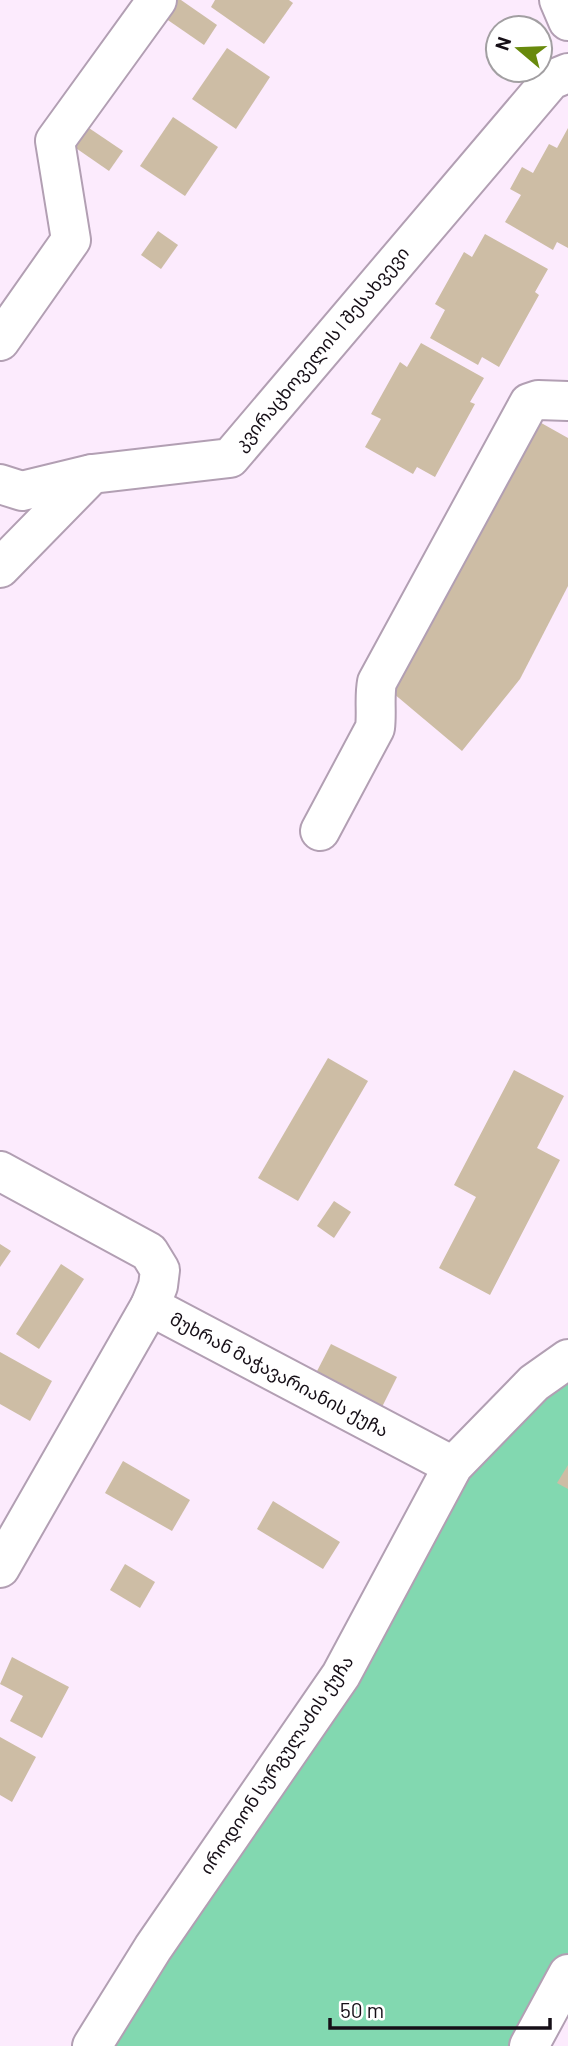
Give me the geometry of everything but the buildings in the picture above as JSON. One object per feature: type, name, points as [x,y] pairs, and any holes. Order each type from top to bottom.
[{"type":"street","points":[[0,341],[71,240],[55,141],[158,0]]},
{"type":"street","points":[[559,0],[568,21]]},
{"type":"street","name":"კვირაცხოველის I შესახვევი","points":[[0,484],[22,491],[92,474],[230,458],[551,80],[568,73]]},
{"type":"street","points":[[320,831],[376,729],[374,696],[377,682],[529,403],[538,400],[568,401]]},
{"type":"street","points":[[0,568],[92,474]]},
{"type":"street","points":[[0,1171],[149,1252],[160,1270],[158,1286],[150,1306]]},
{"type":"street","name":"მუხრან მაჭავარიანის ქუჩა","points":[[0,1568],[12,1519],[150,1306],[453,1466]]},
{"type":"street","name":"იროდიონ სურგულაძის ქუჩა","points":[[92,2046],[153,1948],[341,1675],[453,1466],[534,1383],[568,1359]]},
{"type":"street","points":[[529,2046],[568,1974]]},
{"type":"green space","points":[[568,1366],[568,1973],[529,2046],[104,2046],[439,1506]]}]
